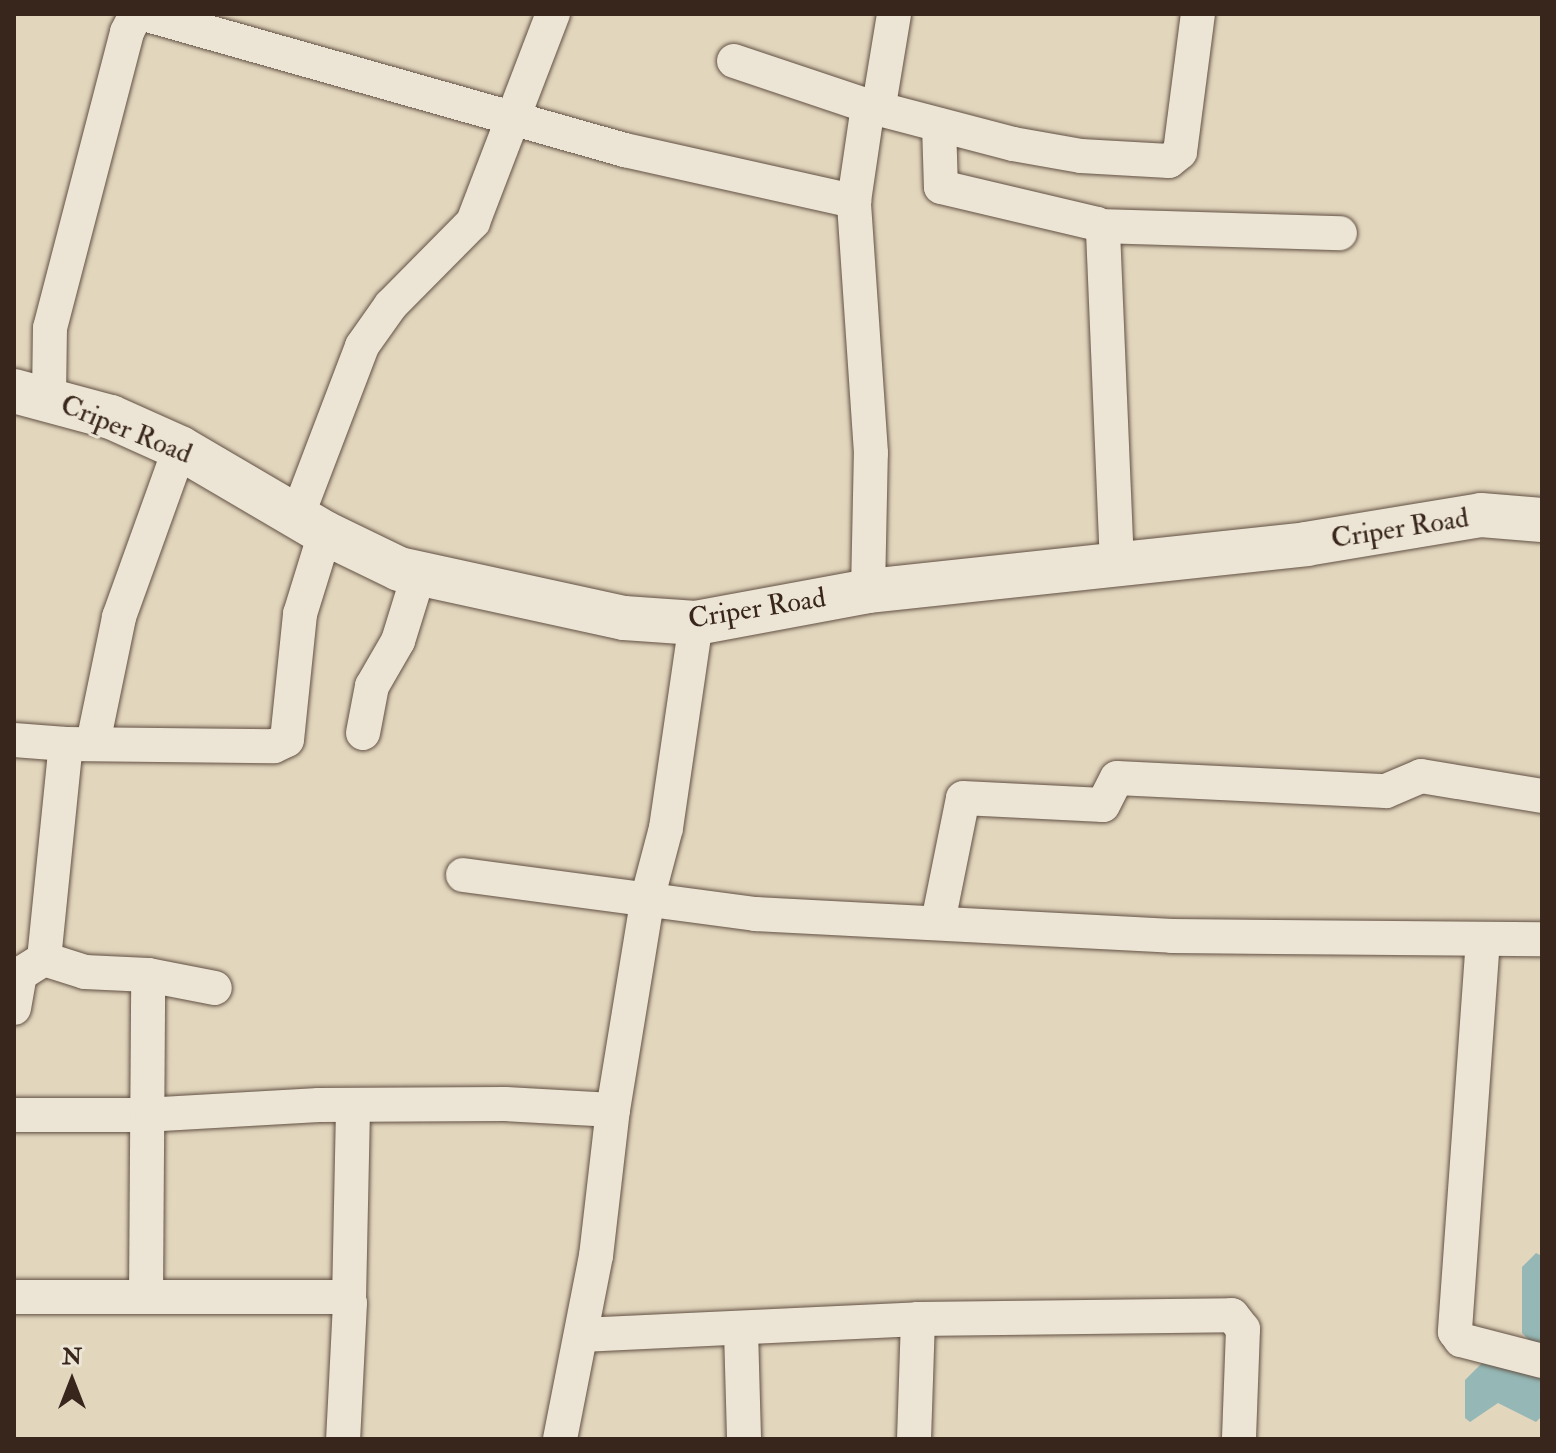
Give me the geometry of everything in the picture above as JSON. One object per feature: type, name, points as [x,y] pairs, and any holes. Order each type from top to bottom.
[{"type":"main road","name":"Criper Road","points":[[32,394],[111,417],[180,448],[312,524],[419,573],[624,618],[696,623],[868,591],[1306,544],[1481,515],[1542,520]]},
{"type":"street","points":[[32,394],[133,20],[158,14],[712,172],[854,201]]},
{"type":"street","points":[[14,740],[80,744],[274,746],[287,740],[312,524],[362,346],[391,305],[473,222],[553,14]]},
{"type":"street","points":[[868,591],[871,453],[854,201],[894,14]]},
{"type":"street","points":[[734,61],[939,125],[1081,156],[1169,161],[1180,152],[1198,14]]},
{"type":"street","points":[[939,125],[941,187],[1099,226],[1340,233]]},
{"type":"street","points":[[1099,226],[1117,563]]},
{"type":"street","points":[[14,1008],[20,974],[44,959],[80,744],[119,617],[180,448]]},
{"type":"street","points":[[363,733],[372,686],[398,641],[419,573]]},
{"type":"street","points":[[560,1439],[582,1335],[613,1110],[648,896],[666,828],[696,623]]},
{"type":"street","points":[[938,922],[963,798],[1103,805],[1117,778],[1386,791],[1421,776],[1542,796]]},
{"type":"street","points":[[463,875],[648,896],[755,914],[1172,936],[1542,939]]},
{"type":"street","points":[[1483,939],[1455,1332],[1461,1340],[1542,1361]]},
{"type":"street","points":[[44,959],[85,972],[148,975],[215,988]]},
{"type":"street","points":[[146,1296],[144,1115],[148,975]]},
{"type":"street","points":[[14,1115],[144,1115],[353,1105],[613,1110]]},
{"type":"street","points":[[343,1439],[353,1105]]},
{"type":"street","points":[[14,1297],[349,1300]]},
{"type":"street","points":[[582,1335],[741,1330],[918,1319],[1232,1315],[1243,1329],[1239,1439]]},
{"type":"street","points":[[914,1439],[918,1319]]},
{"type":"street","points":[[741,1330],[744,1439]]},
{"type":"water","points":[[1536,1253],[1542,1256],[1542,1416],[1536,1422],[1498,1403],[1470,1422],[1465,1418],[1465,1380],[1489,1356],[1540,1351],[1522,1333],[1522,1267]]}]
